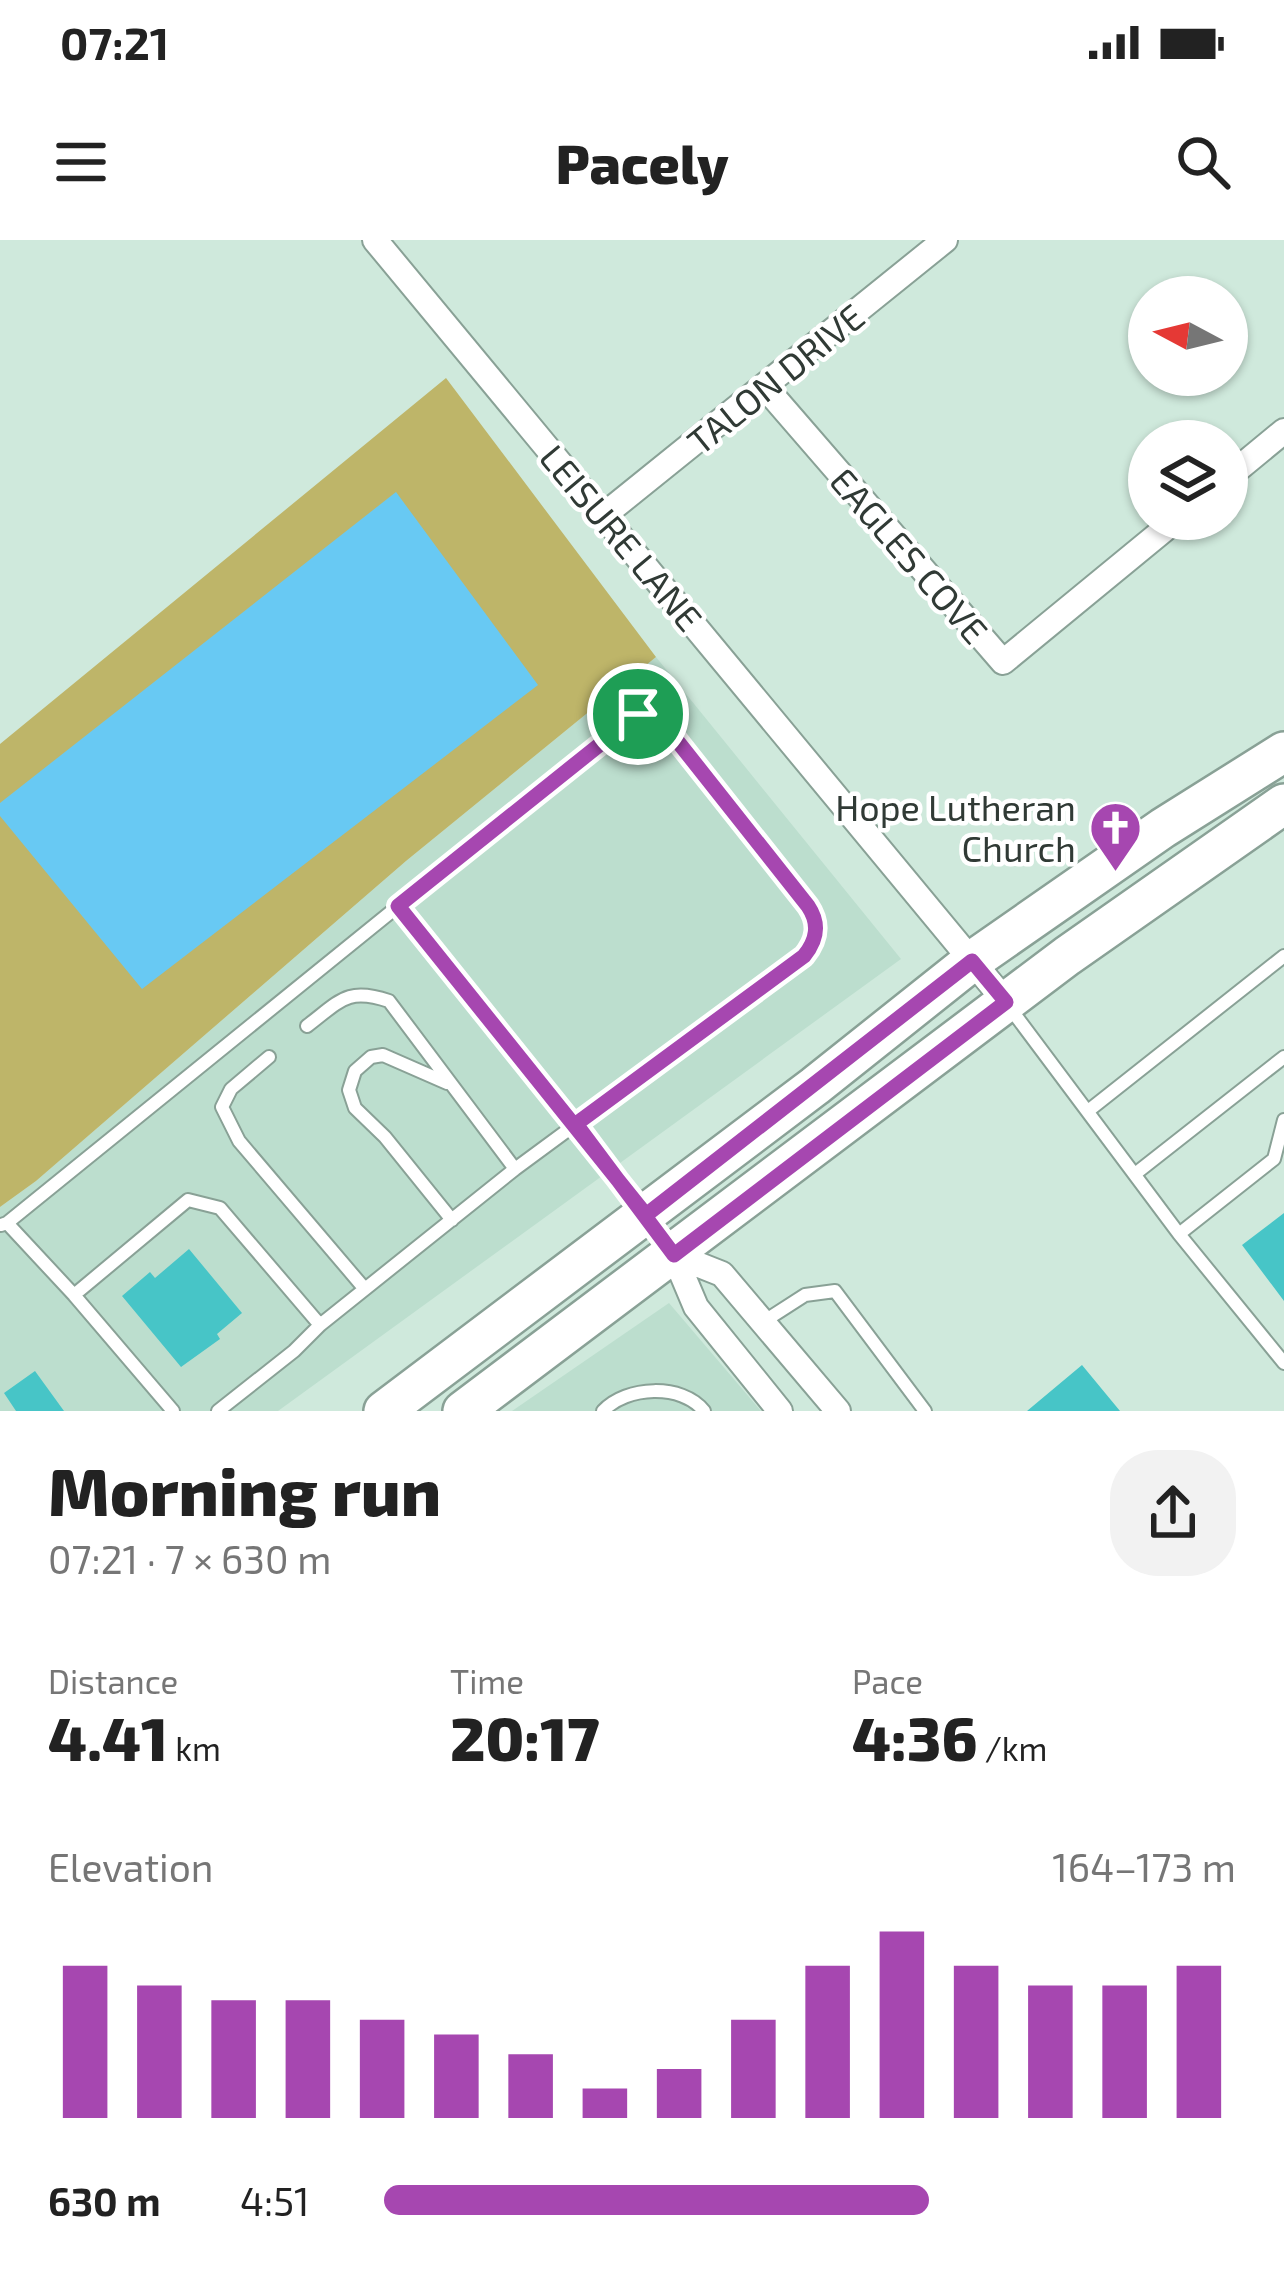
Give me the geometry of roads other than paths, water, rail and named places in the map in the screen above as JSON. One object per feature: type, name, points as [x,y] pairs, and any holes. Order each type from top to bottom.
[{"type":"main road","points":[[384,1411],[972,961],[1163,828],[1284,752]]},
{"type":"main road","points":[[463,1411],[1006,1002],[1284,804]]},
{"type":"street","name":"LEISURE LANE","points":[[375,240],[1006,1002]]},
{"type":"street","name":"TALON DRIVE","points":[[604,515],[945,240]]},
{"type":"street","name":"EAGLES COVE","points":[[764,386],[1003,662],[1151,540]]},
{"type":"street","points":[[1248,461],[1284,431]]},
{"type":"street","points":[[674,1255],[722,1274],[838,1411]]},
{"type":"street","points":[[674,1255],[696,1307],[780,1411]]},
{"type":"lane","points":[[172,1411],[74,1295],[3,1224],[629,719],[648,713],[667,728],[814,915],[814,943],[804,956],[515,1168],[218,1411]]},
{"type":"lane","points":[[398,906],[576,1124],[674,1255]]},
{"type":"lane","points":[[1088,1111],[1284,956]]},
{"type":"lane","points":[[307,1026],[348,995],[362,992],[389,1001],[515,1168]]},
{"type":"lane","points":[[1006,1002],[1179,1234],[1284,1364]]},
{"type":"lane","points":[[448,1083],[383,1054],[355,1070],[349,1090],[355,1108],[385,1136],[452,1220]]},
{"type":"lane","points":[[268,1058],[231,1089],[222,1107],[239,1141],[364,1288]]},
{"type":"lane","points":[[1135,1174],[1284,1058]]},
{"type":"lane","points":[[1179,1234],[1274,1159],[1284,1120]]},
{"type":"lane","points":[[74,1295],[188,1200],[220,1208],[320,1324]]},
{"type":"lane","points":[[763,1322],[805,1295],[835,1292],[918,1408]]},
{"type":"lane","points":[[603,1411],[609,1404],[660,1389],[697,1402],[704,1411]]},
{"type":"water","points":[[396,492],[538,685],[142,989],[0,816],[0,803]]},
{"type":"place","name":"Hope Lutheran Church","points":[[1115,873]]}]
